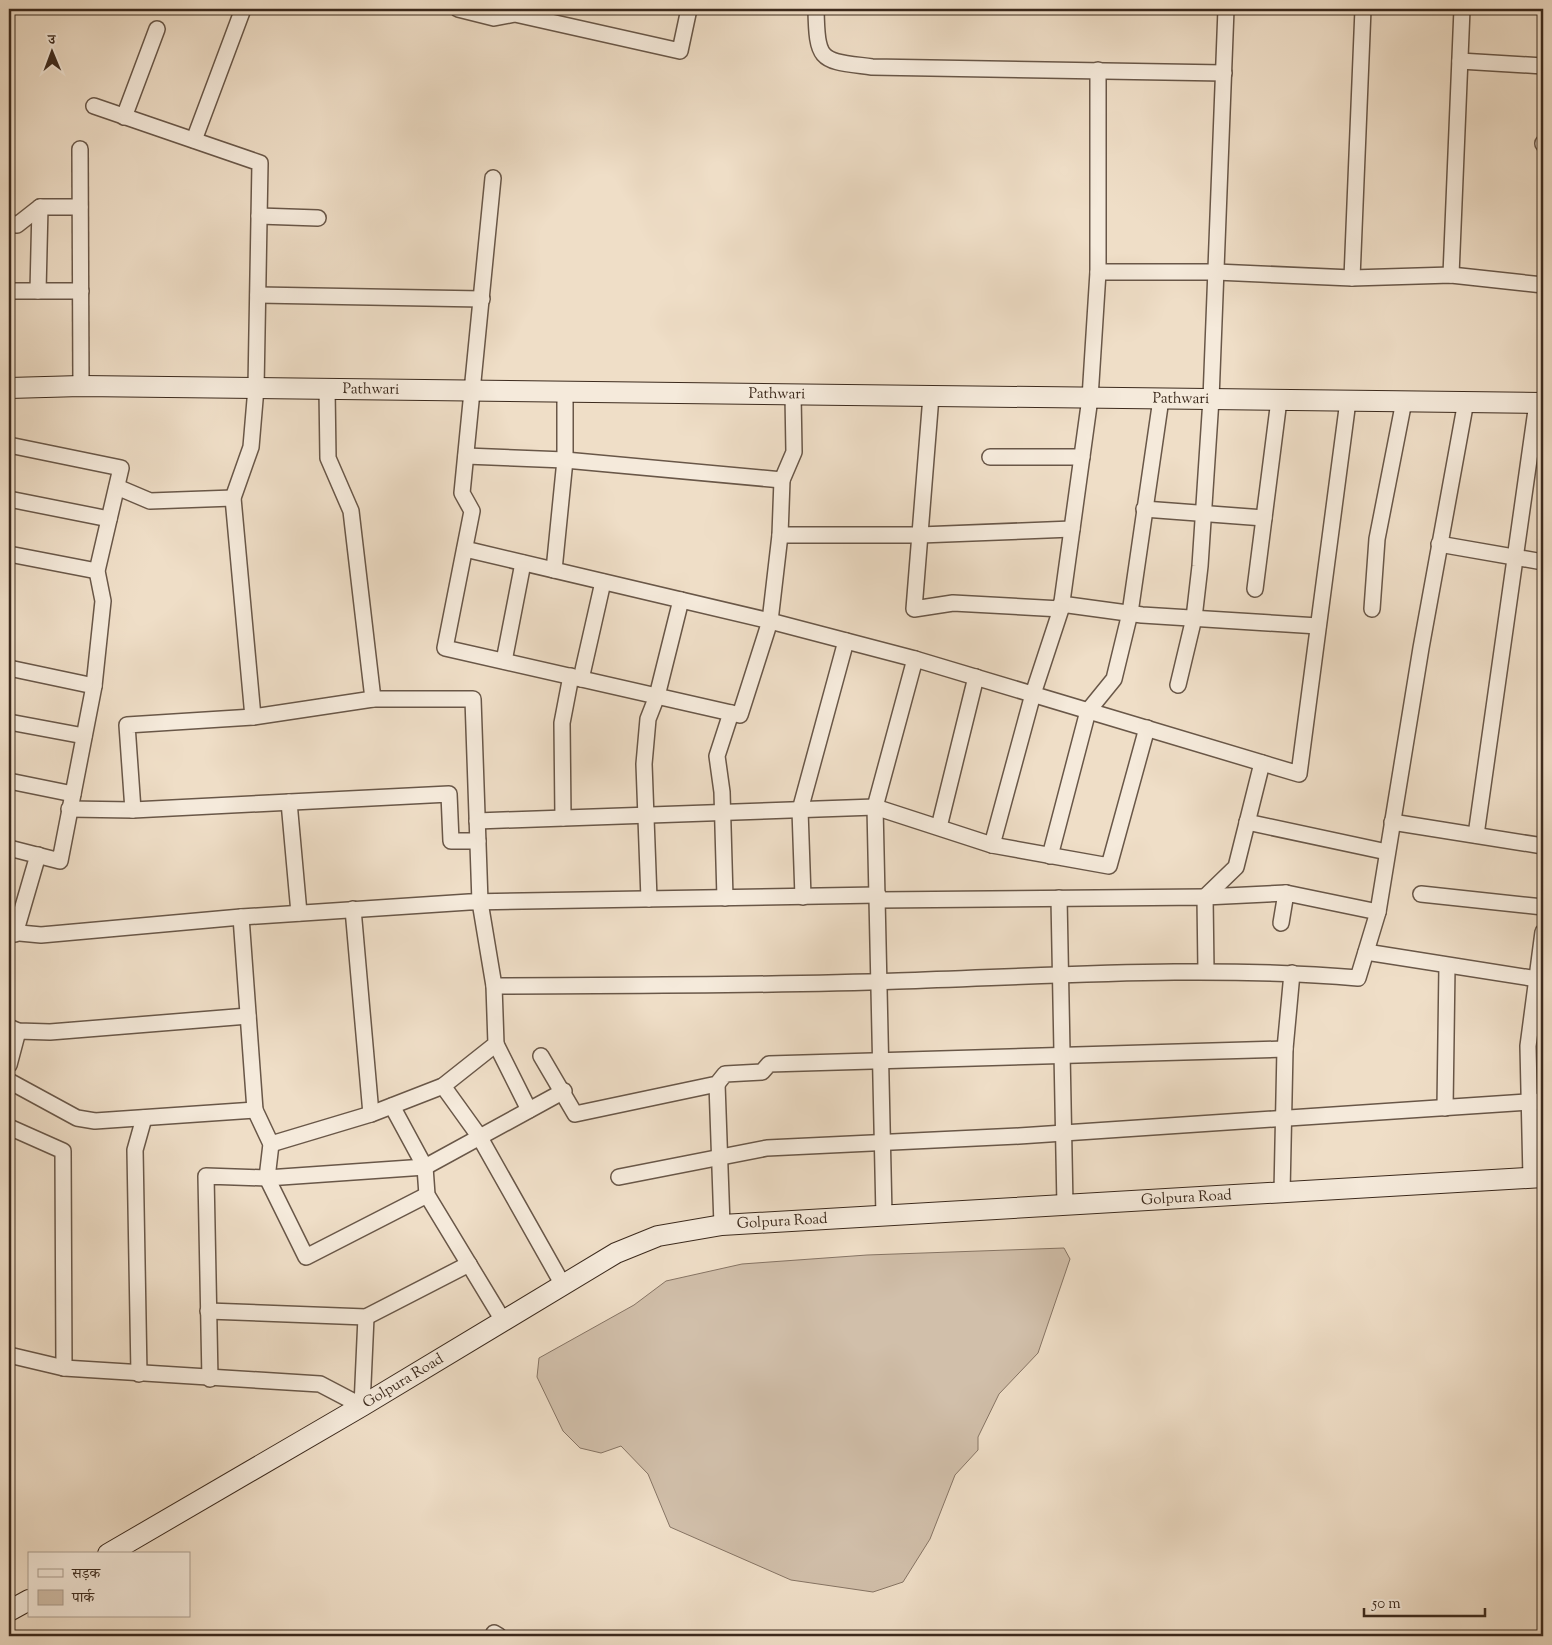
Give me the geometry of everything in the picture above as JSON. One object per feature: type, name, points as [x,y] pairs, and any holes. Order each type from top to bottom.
[{"type":"street","points":[[194,140],[243,9]]},
{"type":"street","points":[[458,9],[494,18],[515,14],[680,51],[689,9]]},
{"type":"street","points":[[816,9],[816,35],[822,53],[829,61],[872,67],[1224,73]]},
{"type":"street","points":[[1178,685],[1194,618],[1204,513],[1212,399],[1226,9]]},
{"type":"street","points":[[1352,278],[1363,9]]},
{"type":"street","points":[[1451,275],[1462,9]]},
{"type":"street","points":[[124,116],[157,29]]},
{"type":"street","points":[[1460,62],[1543,66]]},
{"type":"street","points":[[992,845],[1034,694],[1061,607],[1082,457],[1090,398],[1098,272],[1098,70]]},
{"type":"street","points":[[94,106],[260,163],[256,388],[251,447],[233,498],[253,717]]},
{"type":"street","points":[[80,149],[81,386]]},
{"type":"street","points":[[493,178],[462,493],[472,511],[445,648],[740,715],[770,621],[780,534],[782,480],[794,452],[792,395]]},
{"type":"street","points":[[9,222],[17,225],[40,207],[80,207]]},
{"type":"street","points":[[38,291],[40,207]]},
{"type":"street","points":[[259,216],[318,218]]},
{"type":"street","points":[[1098,272],[1216,272],[1352,278],[1451,275],[1543,285]]},
{"type":"street","points":[[9,291],[81,291]]},
{"type":"street","points":[[258,295],[482,298]]},
{"type":"street","name":"Pathwari","points":[[9,388],[81,386],[1540,403]]},
{"type":"street","points":[[327,389],[328,458],[351,510],[373,699]]},
{"type":"street","points":[[554,570],[565,460],[565,392]]},
{"type":"street","points":[[931,396],[914,609],[953,603],[1061,607],[1318,626]]},
{"type":"street","points":[[1050,856],[1088,711],[1114,679],[1130,613],[1161,399]]},
{"type":"street","points":[[1255,589],[1279,400]]},
{"type":"street","points":[[465,549],[770,621],[915,659],[1299,774],[1348,401]]},
{"type":"street","points":[[1372,609],[1377,539],[1404,401]]},
{"type":"street","points":[[494,986],[880,982],[1206,970],[1292,972],[1358,978],[1378,912],[1439,544],[1466,401]]},
{"type":"street","points":[[1476,835],[1514,556],[1540,403]]},
{"type":"street","points":[[9,445],[121,468],[97,571],[103,601],[94,686],[60,861],[9,848]]},
{"type":"street","points":[[466,456],[565,460],[782,480]]},
{"type":"street","points":[[990,457],[1082,457]]},
{"type":"street","points":[[117,487],[150,501],[233,498]]},
{"type":"street","points":[[9,499],[109,519]]},
{"type":"street","points":[[1144,508],[1264,518]]},
{"type":"street","points":[[780,534],[920,534],[1072,529]]},
{"type":"street","points":[[1439,544],[1543,562]]},
{"type":"street","points":[[9,554],[97,571]]},
{"type":"street","points":[[504,661],[523,563]]},
{"type":"street","points":[[563,818],[562,723],[603,582]]},
{"type":"street","points":[[649,899],[644,764],[648,719],[657,696],[681,600]]},
{"type":"street","points":[[804,896],[800,810],[846,641]]},
{"type":"street","points":[[884,1216],[875,807],[915,659]]},
{"type":"street","points":[[9,668],[94,686]]},
{"type":"street","points":[[939,827],[976,677]]},
{"type":"street","points":[[133,810],[127,725],[253,717],[373,699],[473,699],[480,902],[494,986],[496,1044],[529,1110]]},
{"type":"street","points":[[724,898],[723,813],[716,756],[731,713]]},
{"type":"street","points":[[9,722],[84,736]]},
{"type":"street","points":[[477,821],[875,807],[992,845],[1109,866],[1147,728]]},
{"type":"street","points":[[1206,970],[1206,897],[1236,867],[1262,763]]},
{"type":"street","points":[[9,781],[73,794]]},
{"type":"street","points":[[70,809],[133,810],[448,794],[451,841],[478,841]]},
{"type":"street","points":[[289,802],[299,913]]},
{"type":"street","points":[[1247,822],[1387,852]]},
{"type":"street","points":[[1392,822],[1543,846]]},
{"type":"street","points":[[38,855],[12,933],[41,935],[241,917],[480,902],[804,896],[1059,898],[1206,897],[1286,893],[1378,912]]},
{"type":"street","points":[[1280,924],[1286,893]]},
{"type":"street","points":[[1421,894],[1543,907]]},
{"type":"street","points":[[1059,898],[1065,1206]]},
{"type":"street","points":[[353,909],[371,1114]]},
{"type":"street","points":[[241,917],[256,1110],[271,1144],[267,1178],[306,1257],[427,1195]]},
{"type":"street","points":[[1537,1177],[1536,1101],[1528,1046],[1543,932]]},
{"type":"street","points":[[1366,952],[1537,979]]},
{"type":"street","points":[[1445,1108],[1447,966]]},
{"type":"street","points":[[1282,1192],[1285,1049],[1292,972]]},
{"type":"street","points":[[9,1065],[13,1029],[50,1032],[248,1016]]},
{"type":"street","points":[[271,1144],[371,1114],[443,1086],[496,1044]]},
{"type":"street","points":[[541,1056],[564,1091],[575,1114],[717,1084],[726,1074],[762,1072],[769,1064],[1285,1049]]},
{"type":"street","points":[[9,1082],[77,1118],[95,1121],[256,1110]]},
{"type":"street","points":[[717,1084],[722,1225]]},
{"type":"street","points":[[443,1086],[479,1136],[563,1285]]},
{"type":"street","points":[[210,1379],[206,1176],[267,1178],[425,1167],[564,1091]]},
{"type":"street","points":[[619,1177],[720,1159],[767,1148],[883,1143],[1283,1119],[1536,1101]]},
{"type":"street","points":[[392,1106],[425,1167],[427,1195],[504,1322]]},
{"type":"street","points":[[139,1374],[135,1150],[144,1118]]},
{"type":"street","points":[[9,1127],[63,1151],[64,1368]]},
{"type":"street","name":"Golpura Road","points":[[111,1552],[504,1322],[616,1253],[658,1236],[722,1225],[1537,1177]]},
{"type":"street","points":[[208,1311],[366,1317],[469,1264]]},
{"type":"street","points":[[9,1355],[64,1368],[210,1379],[320,1384],[362,1406],[366,1317]]},
{"type":"street","points":[[9,1611],[28,1601]]},
{"type":"green space","points":[[1064,1248],[1070,1259],[1038,1353],[999,1394],[978,1437],[978,1450],[955,1475],[930,1539],[903,1582],[873,1592],[791,1580],[670,1527],[648,1474],[621,1446],[601,1453],[580,1448],[563,1431],[537,1377],[539,1358],[634,1305],[666,1281],[742,1264],[867,1255]]}]
